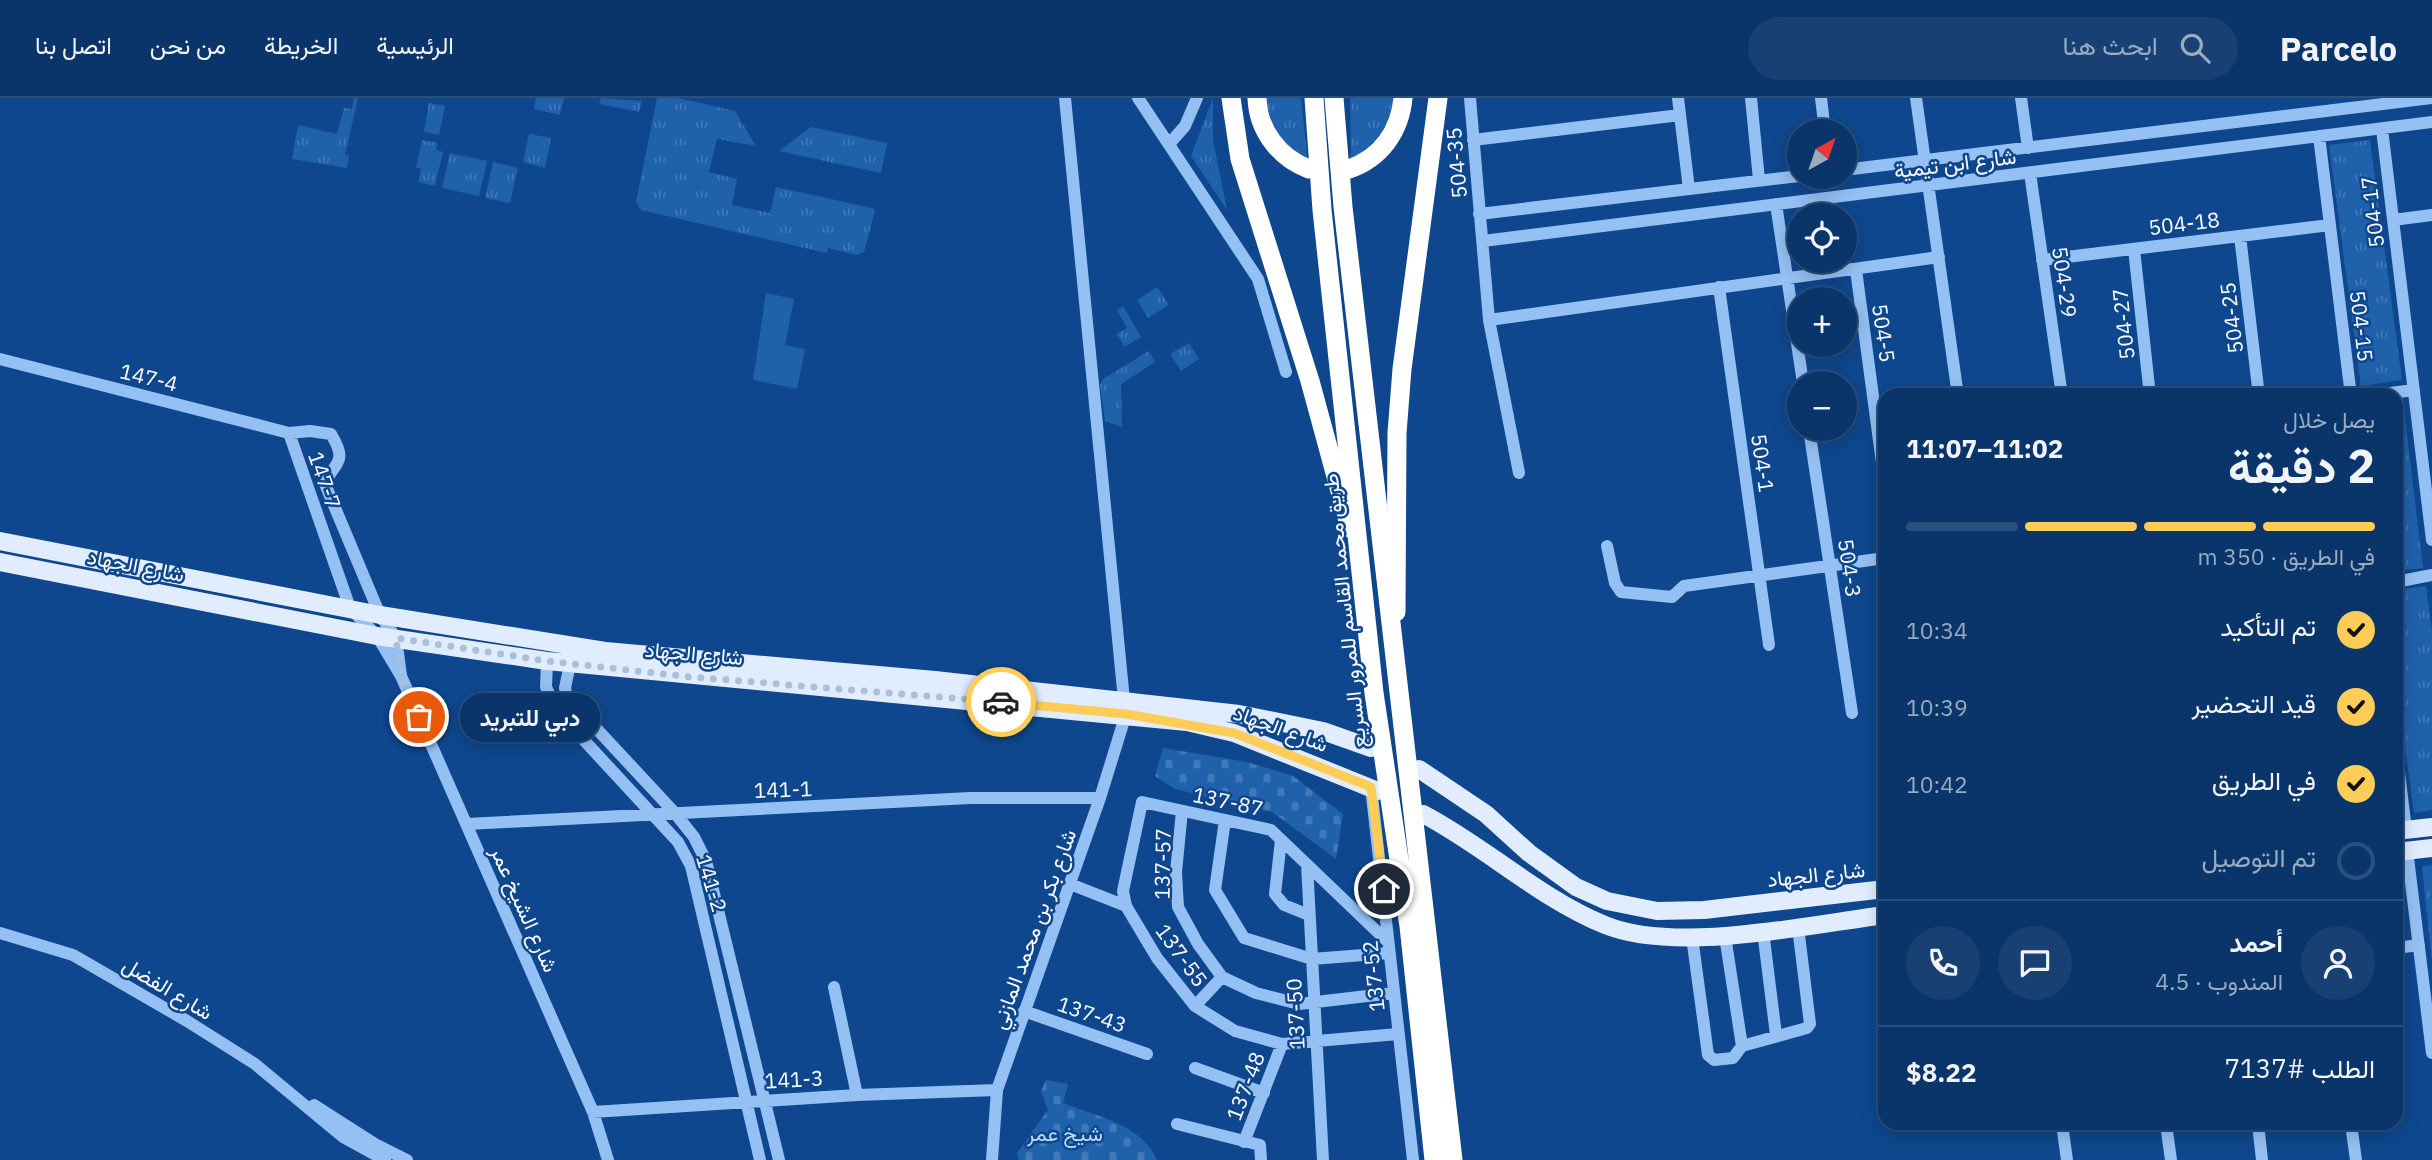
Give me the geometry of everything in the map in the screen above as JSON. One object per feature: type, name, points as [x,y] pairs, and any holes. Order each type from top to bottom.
[{"type":"highway","points":[[1231,98],[1240,159],[1317,407],[1362,577]]},
{"type":"highway","points":[[1257,98],[1262,124],[1272,142],[1284,155],[1309,169]]},
{"type":"highway","name":"طريق محمد القاسم للمرور السريع","points":[[1314,98],[1322,210],[1374,692],[1409,926],[1434,1160]]},
{"type":"highway","name":"طريق محمد القاسم للمرور السريع","points":[[1334,98],[1342,207],[1396,652],[1453,1160]]},
{"type":"highway","points":[[1349,169],[1374,156],[1383,147],[1397,126],[1403,98]]},
{"type":"highway","points":[[1396,652],[1397,433],[1438,98]]},
{"type":"main road","name":"شارع الجهاد","points":[[0,541],[380,615],[605,651],[847,681],[1125,707],[1239,714],[1323,732],[1371,748]]},
{"type":"main road","name":"شارع الجهاد","points":[[0,562],[377,636],[547,661],[691,677],[847,681]]},
{"type":"main road","name":"شارع الجهاد","points":[[1125,707],[1234,733],[1375,789]]},
{"type":"main road","points":[[1281,751],[1293,738],[1286,724]]},
{"type":"main road","name":"شارع الجهاد","points":[[1419,769],[1486,814],[1529,853],[1576,887],[1607,901],[1657,911],[1704,910],[1878,891]]},
{"type":"main road","points":[[1423,814],[1471,841],[1512,872],[1607,926],[1664,936],[1725,936],[1878,916]]},
{"type":"main road","points":[[2403,831],[2432,827]]},
{"type":"main road","points":[[2403,851],[2432,848]]},
{"type":"main road","points":[[1512,872],[1509,863],[1511,857],[1519,851],[1529,853]]},
{"type":"street","points":[[1138,98],[1258,278],[1286,372]]},
{"type":"street","points":[[1170,143],[1185,126],[1197,98]]},
{"type":"street","name":"504-35","points":[[1470,98],[1489,320],[1519,472]]},
{"type":"street","points":[[1678,98],[1689,189]]},
{"type":"street","points":[[1751,98],[1759,180]]},
{"type":"street","points":[[1821,98],[1824,119]]},
{"type":"street","points":[[1916,98],[1957,388]]},
{"type":"street","points":[[2021,98],[2028,148]]},
{"type":"street","points":[[2316,98],[2318,112]]},
{"type":"street","name":"شارع ابن تيمية","points":[[1857,168],[2318,112],[2377,102],[2432,98]]},
{"type":"street","points":[[1066,100],[1125,707]]},
{"type":"street","points":[[1473,140],[1680,115]]},
{"type":"street","name":"شارع ابن تيمية","points":[[1483,241],[2432,122]]},
{"type":"street","name":"504-17","points":[[2382,129],[2414,390],[2426,441],[2432,534]]},
{"type":"street","name":"504-15","points":[[2319,136],[2350,388]]},
{"type":"street","points":[[1999,151],[2002,177]]},
{"type":"street","name":"504-29","points":[[2030,173],[2061,388]]},
{"type":"street","points":[[1480,220],[1787,177]]},
{"type":"street","points":[[1776,204],[1800,371]]},
{"type":"street","points":[[2393,220],[2432,215]]},
{"type":"street","name":"504-18","points":[[2042,260],[2330,225]]},
{"type":"street","name":"504-25","points":[[2240,236],[2258,388]]},
{"type":"street","name":"504-27","points":[[2134,248],[2149,388]]},
{"type":"street","points":[[1857,270],[1939,257]]},
{"type":"street","points":[[1489,320],[1826,273]]},
{"type":"street","name":"504-5","points":[[1856,273],[1878,433]]},
{"type":"street","name":"504-1","points":[[1719,287],[1769,645]]},
{"type":"street","name":"147-4","points":[[0,359],[289,433]]},
{"type":"street","points":[[2403,391],[2414,390]]},
{"type":"street","name":"147-7","points":[[350,608],[289,433],[310,431],[331,434],[338,446],[337,469],[325,484],[380,615]]},
{"type":"street","name":"504-3","points":[[1811,441],[1852,713]]},
{"type":"street","points":[[1606,546],[1617,588],[1628,594],[1672,597],[1684,586],[1878,559]]},
{"type":"street","points":[[2403,581],[2432,575]]},
{"type":"street","name":"شارع الشيخ عمر","points":[[350,608],[377,636],[401,676],[593,1112],[608,1160]]},
{"type":"street","name":"شارع الشيخ عمر","points":[[380,615],[396,638],[401,676]]},
{"type":"street","name":"141-2","points":[[547,661],[546,687],[556,711],[678,842],[691,866],[760,1160]]},
{"type":"street","name":"141-2","points":[[570,664],[565,688],[567,697],[674,812],[694,837],[706,861],[779,1160]]},
{"type":"street","name":"شارع بكر بن محمد المازني","points":[[992,1160],[997,1090],[1100,798],[1125,707]]},
{"type":"street","name":"137-52","points":[[1375,789],[1388,947],[1413,1160]]},
{"type":"street","name":"141-1","points":[[467,824],[970,798],[1100,798]]},
{"type":"street","name":"137-87","points":[[1126,906],[1123,891],[1142,803],[1271,831],[1388,947]]},
{"type":"street","name":"137-57","points":[[1182,811],[1176,872],[1178,907],[1198,944],[1222,977],[1256,993],[1299,1004],[1393,993]]},
{"type":"street","points":[[1225,820],[1215,890],[1244,938],[1312,959],[1388,947]]},
{"type":"street","points":[[1281,840],[1275,894],[1284,905],[1309,915]]},
{"type":"street","points":[[2403,857],[2419,945],[2432,1053]]},
{"type":"street","name":"137-50","points":[[1307,865],[1323,1160]]},
{"type":"street","points":[[1070,884],[1126,906]]},
{"type":"street","name":"137-55","points":[[1126,906],[1157,958],[1195,1006],[1235,1031],[1282,1044],[1398,1034]]},
{"type":"street","points":[[1692,937],[1708,1055],[1714,1060],[1733,1058],[1742,1046],[1807,1028],[1810,1024],[1798,926]]},
{"type":"street","points":[[1763,931],[1776,1035]]},
{"type":"street","name":"شارع الفضل","points":[[0,933],[73,955],[108,974],[228,1046],[303,1101],[407,1160]]},
{"type":"street","points":[[1725,936],[1742,1046]]},
{"type":"street","points":[[2403,947],[2419,945]]},
{"type":"street","points":[[1195,1006],[1222,977]]},
{"type":"street","points":[[834,987],[857,1095]]},
{"type":"street","name":"137-43","points":[[1024,1011],[1147,1054]]},
{"type":"street","name":"137-48","points":[[1244,1142],[1282,1044]]},
{"type":"street","points":[[1195,1069],[1264,1093]]},
{"type":"street","name":"141-3","points":[[593,1112],[745,1101],[997,1090]]},
{"type":"street","name":"شارع الفضل","points":[[303,1101],[312,1113],[343,1137],[384,1160]]},
{"type":"street","points":[[1177,1124],[1260,1145],[1261,1160]]},
{"type":"street","points":[[2063,1130],[2067,1160]]},
{"type":"street","points":[[2167,1130],[2171,1160]]},
{"type":"street","points":[[2259,1130],[2262,1160]]},
{"type":"street","points":[[2352,1130],[2356,1160]]},
{"type":"green space","points":[[354,98],[358,98],[345,155],[349,156],[347,168],[292,159],[298,125],[337,134],[344,108],[352,109]]},
{"type":"green space","points":[[536,98],[564,98],[560,115],[534,109]]},
{"type":"green space","points":[[601,98],[642,101],[639,112],[599,104]]},
{"type":"green space","points":[[657,98],[678,98],[735,111],[756,146],[717,139],[709,172],[737,179],[732,205],[770,213],[776,187],[872,208],[875,210],[864,252],[857,255],[828,248],[827,253],[641,210],[636,202]]},
{"type":"green space","points":[[1213,98],[1213,140],[1227,210],[1191,156]]},
{"type":"green space","points":[[1265,98],[1301,98],[1308,162],[1279,135]]},
{"type":"green space","points":[[1350,98],[1394,98],[1386,126],[1367,148],[1351,159]]},
{"type":"green space","points":[[429,103],[445,106],[439,135],[424,132]]},
{"type":"green space","points":[[811,127],[887,143],[881,173],[779,151]]},
{"type":"green space","points":[[529,134],[551,138],[545,168],[523,162]]},
{"type":"green space","points":[[422,140],[438,143],[436,150],[443,152],[435,186],[418,182],[421,169],[416,167]]},
{"type":"green space","points":[[2370,140],[2402,380],[2361,386],[2329,145]]},
{"type":"green space","points":[[450,153],[487,161],[479,196],[442,188]]},
{"type":"green space","points":[[493,162],[518,168],[510,203],[485,198]]},
{"type":"green space","points":[[1157,287],[1169,305],[1148,318],[1137,300]]},
{"type":"green space","points":[[766,293],[794,299],[785,345],[805,349],[797,389],[753,380]]},
{"type":"green space","points":[[1123,306],[1141,337],[1124,347],[1117,334],[1127,328],[1117,310]]},
{"type":"green space","points":[[1189,343],[1199,359],[1181,371],[1170,354]]},
{"type":"green space","points":[[1149,351],[1155,362],[1121,384],[1122,427],[1105,421],[1100,385],[1103,379]]},
{"type":"green space","points":[[2403,401],[2423,568],[2403,570]]},
{"type":"green space","points":[[2426,586],[2432,632],[2432,810],[2414,813],[2403,732],[2403,589]]},
{"type":"green space","points":[[1163,748],[1247,762],[1293,776],[1343,814],[1336,859],[1272,812],[1175,789],[1155,776]]},
{"type":"green space","points":[[2432,865],[2432,963],[2422,866]]},
{"type":"green space","name":"شيخ عمر","points":[[1046,1080],[1068,1084],[1063,1103],[1130,1130],[1150,1148],[1157,1160],[1018,1160],[1017,1153],[1048,1110],[1041,1091]]},
{"type":"way so far","points":[[419,717],[401,676],[396,638],[547,661],[691,677],[1001,702]]},
{"type":"place","name":"دبي للتبريد","points":[[419,717]]},
{"type":"route","points":[[1001,702],[1187,722],[1234,733],[1371,787],[1384,889]]}]
